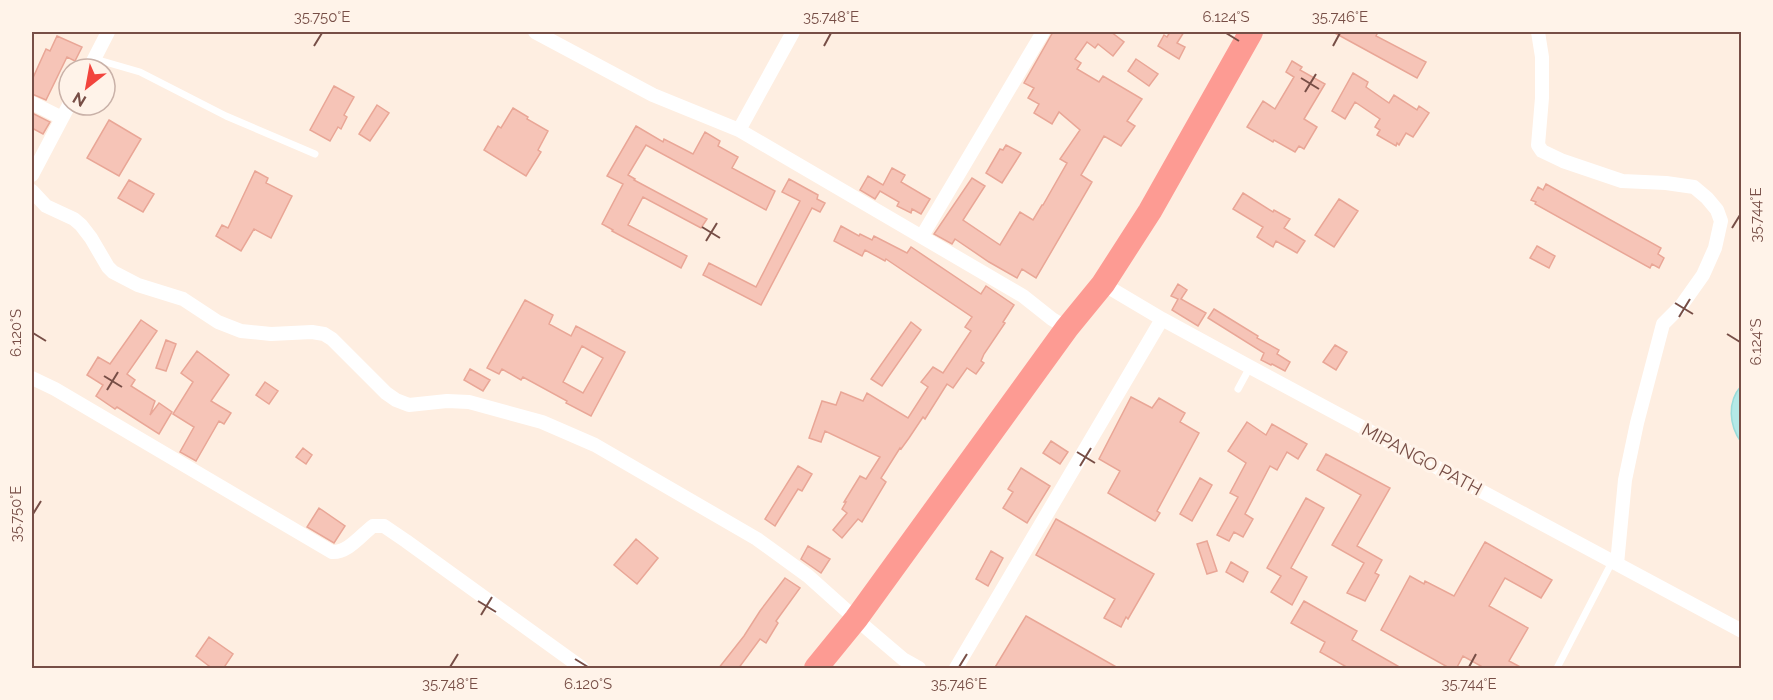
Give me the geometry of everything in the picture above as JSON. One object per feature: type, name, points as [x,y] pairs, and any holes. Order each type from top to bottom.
[{"type":"highway","points":[[816,669],[856,620],[1067,328],[1103,284],[1150,211],[1251,32]]},
{"type":"street","points":[[96,57],[108,32]]},
{"type":"street","points":[[535,32],[653,95],[739,130],[1023,296],[1067,328]]},
{"type":"street","points":[[739,130],[793,32]]},
{"type":"street","points":[[922,236],[1043,32]]},
{"type":"street","points":[[1538,32],[1542,57],[1542,98],[1538,145],[1542,151],[1563,161],[1622,181],[1694,187],[1717,210],[1721,221],[1715,248],[1703,275],[1681,306],[1663,324],[1624,480],[1614,563]]},
{"type":"street","points":[[32,103],[62,118],[32,175]]},
{"type":"street","points":[[32,191],[46,206],[74,219],[81,225],[113,272],[138,285],[183,299],[218,322],[241,331],[324,334],[396,400],[409,405],[447,401],[469,402],[542,422],[595,445],[757,539],[808,576],[856,620],[903,659],[919,669]]},
{"type":"street","name":"MIPANGO PATH","points":[[1103,284],[1250,368],[1742,631]]},
{"type":"street","points":[[956,669],[1162,319]]},
{"type":"street","points":[[32,378],[55,389],[332,552],[338,552],[349,546],[373,526],[384,526],[582,669]]},
{"type":"lane","points":[[117,68],[140,72],[225,116],[315,154]]},
{"type":"lane","points":[[1238,389],[1250,368]]},
{"type":"lane","points":[[1557,669],[1614,563]]},
{"type":"water","points":[[1741,386],[1741,442],[1734,428],[1731,414],[1733,399]]},
{"type":"building","points":[[1053,32],[1111,32],[1124,42],[1113,56],[1098,44],[1095,48],[1087,42],[1075,59],[1081,63],[1077,69],[1099,82],[1103,76],[1142,99],[1127,121],[1135,126],[1121,146],[1104,136],[1081,175],[1092,182],[1036,278],[1022,269],[1017,278],[955,239],[952,244],[934,234],[972,178],[985,186],[963,220],[1000,245],[1020,212],[1033,220],[1043,205],[1067,163],[1060,159],[1080,130],[1059,112],[1052,124],[1034,113],[1039,104],[1028,98],[1034,88],[1024,83]]},
{"type":"building","points":[[1170,32],[1184,32],[1177,43],[1185,47],[1179,59],[1158,46],[1164,35],[1167,37]]},
{"type":"building","points":[[1333,32],[1378,32],[1376,36],[1426,62],[1417,78]]},
{"type":"building","points":[[57,36],[82,47],[77,57],[57,57],[57,77],[46,100],[32,94],[32,80],[46,49],[50,51]]},
{"type":"building","points":[[1136,59],[1158,74],[1149,86],[1128,71]]},
{"type":"building","points":[[1292,61],[1302,67],[1300,70],[1325,84],[1304,119],[1317,127],[1304,149],[1299,146],[1295,152],[1247,127],[1263,101],[1275,109],[1294,77],[1286,72]]},
{"type":"building","points":[[1353,73],[1368,82],[1366,87],[1389,103],[1394,95],[1417,110],[1419,106],[1429,113],[1413,137],[1406,133],[1396,146],[1377,135],[1380,130],[1375,127],[1380,119],[1355,102],[1345,119],[1332,111]]},
{"type":"building","points":[[334,86],[354,97],[344,115],[347,117],[341,129],[338,127],[330,141],[310,130]]},
{"type":"building","points":[[377,105],[389,113],[370,141],[359,134]]},
{"type":"building","points":[[513,108],[548,131],[538,150],[541,152],[526,176],[484,150],[498,126],[501,128]]},
{"type":"building","points":[[32,113],[50,122],[43,134],[32,128]]},
{"type":"building","points":[[109,120],[141,139],[119,176],[87,158]]},
{"type":"building","points":[[636,126],[663,142],[664,139],[693,154],[705,132],[720,141],[718,146],[738,157],[732,168],[775,191],[766,210],[646,145],[628,175],[707,219],[701,228],[643,197],[628,225],[687,256],[681,268],[612,231],[602,224],[623,184],[607,176]]},
{"type":"building","points":[[1006,145],[1021,153],[1002,183],[986,173],[1000,149],[1003,150]]},
{"type":"building","points":[[892,168],[905,175],[901,182],[930,199],[921,214],[912,209],[911,213],[897,206],[899,202],[880,191],[875,199],[860,190],[868,176],[883,185]]},
{"type":"building","points":[[255,171],[268,178],[266,183],[292,196],[271,238],[254,229],[241,251],[216,236],[222,225],[228,228]]},
{"type":"building","points":[[789,179],[818,195],[817,199],[825,203],[820,212],[812,208],[761,305],[703,275],[709,263],[756,287],[800,201],[782,192]]},
{"type":"building","points":[[129,180],[154,194],[143,212],[118,198]]},
{"type":"building","points":[[1546,184],[1661,248],[1658,254],[1664,258],[1659,268],[1652,264],[1650,268],[1535,204],[1536,202],[1531,200],[1538,187],[1543,190]]},
{"type":"building","points":[[1243,193],[1273,212],[1274,210],[1290,219],[1284,228],[1305,241],[1297,253],[1276,241],[1273,247],[1257,237],[1263,227],[1233,209]]},
{"type":"building","points":[[1339,199],[1358,211],[1334,247],[1315,235]]},
{"type":"building","points":[[841,226],[872,240],[874,236],[907,253],[911,247],[981,294],[986,286],[1014,305],[984,354],[981,361],[984,363],[976,374],[967,368],[953,388],[947,384],[925,419],[923,417],[881,478],[886,482],[862,522],[858,519],[842,538],[833,530],[847,513],[842,509],[846,502],[844,502],[860,476],[866,479],[880,457],[825,431],[821,442],[809,438],[822,401],[836,405],[841,392],[863,401],[867,393],[908,418],[928,387],[921,382],[933,367],[943,373],[971,331],[965,327],[972,317],[886,259],[885,261],[865,250],[862,256],[834,241]]},
{"type":"building","points":[[1537,246],[1555,256],[1549,268],[1530,258]]},
{"type":"building","points":[[1178,284],[1187,290],[1181,299],[1206,313],[1198,326],[1172,310],[1178,299],[1171,296]]},
{"type":"building","points":[[525,300],[553,315],[549,324],[571,336],[576,326],[625,352],[591,416],[523,377],[521,380],[502,369],[499,374],[487,368]],"holes":[[[582,346],[603,358],[583,393],[563,382]]]},
{"type":"building","points":[[1214,309],[1279,350],[1277,354],[1290,362],[1285,371],[1261,360],[1264,353],[1208,318]]},
{"type":"building","points":[[141,320],[157,331],[127,374],[135,380],[131,386],[155,401],[150,415],[159,403],[172,412],[159,434],[96,396],[103,385],[87,375],[98,357],[110,364]]},
{"type":"building","points":[[911,322],[921,330],[882,386],[871,379]]},
{"type":"building","points":[[166,340],[176,344],[166,371],[156,368]]},
{"type":"building","points":[[1335,345],[1347,352],[1336,370],[1323,362]]},
{"type":"building","points":[[197,351],[229,375],[211,401],[231,413],[224,424],[219,421],[196,461],[180,452],[194,427],[173,414],[193,382],[181,373]]},
{"type":"building","points":[[470,369],[490,380],[483,391],[464,380]]},
{"type":"building","points":[[265,382],[278,391],[269,404],[256,395]]},
{"type":"building","points":[[1131,397],[1152,408],[1159,398],[1185,413],[1180,422],[1199,433],[1157,511],[1160,513],[1155,521],[1108,493],[1120,471],[1099,459]]},
{"type":"building","points":[[1247,422],[1266,435],[1272,424],[1307,444],[1298,459],[1287,452],[1277,470],[1270,466],[1245,514],[1253,519],[1243,537],[1234,532],[1229,541],[1217,535],[1238,497],[1230,493],[1246,463],[1228,451]]},
{"type":"building","points":[[1051,441],[1068,452],[1060,464],[1043,453]]},
{"type":"building","points":[[303,448],[312,455],[306,464],[296,457]]},
{"type":"building","points":[[1326,454],[1390,488],[1357,546],[1382,560],[1375,573],[1379,575],[1365,601],[1347,593],[1364,563],[1332,545],[1361,495],[1317,470]]},
{"type":"building","points":[[798,466],[812,474],[802,491],[798,489],[775,526],[765,519]]},
{"type":"building","points":[[1021,468],[1050,486],[1027,523],[1003,508],[1013,492],[1008,489]]},
{"type":"building","points":[[1200,478],[1212,485],[1192,521],[1180,514]]},
{"type":"building","points":[[1306,498],[1324,508],[1291,568],[1307,577],[1292,605],[1271,592],[1281,576],[1267,568]]},
{"type":"building","points":[[319,508],[345,526],[334,543],[307,527]]},
{"type":"building","points":[[1056,519],[1154,574],[1121,627],[1104,618],[1115,599],[1036,555]]},
{"type":"building","points":[[636,539],[658,558],[637,584],[614,565]]},
{"type":"building","points":[[1207,541],[1217,571],[1207,574],[1197,544]]},
{"type":"building","points":[[1485,542],[1552,580],[1541,598],[1505,578],[1489,606],[1528,628],[1509,661],[1524,669],[1486,669],[1463,656],[1456,669],[1451,669],[1381,630],[1410,576],[1454,596]]},
{"type":"building","points":[[808,546],[830,559],[821,573],[801,559]]},
{"type":"building","points":[[991,551],[1003,558],[988,586],[976,579]]},
{"type":"building","points":[[1231,562],[1248,572],[1243,582],[1226,572]]},
{"type":"building","points":[[785,578],[800,588],[776,621],[778,623],[766,643],[760,639],[738,669],[718,669],[744,636]]},
{"type":"building","points":[[1304,601],[1357,631],[1352,640],[1403,669],[1350,669],[1320,652],[1325,642],[1291,623]]},
{"type":"building","points":[[1026,616],[1120,669],[994,669]]},
{"type":"building","points":[[209,637],[233,654],[223,669],[213,669],[196,656]]}]
